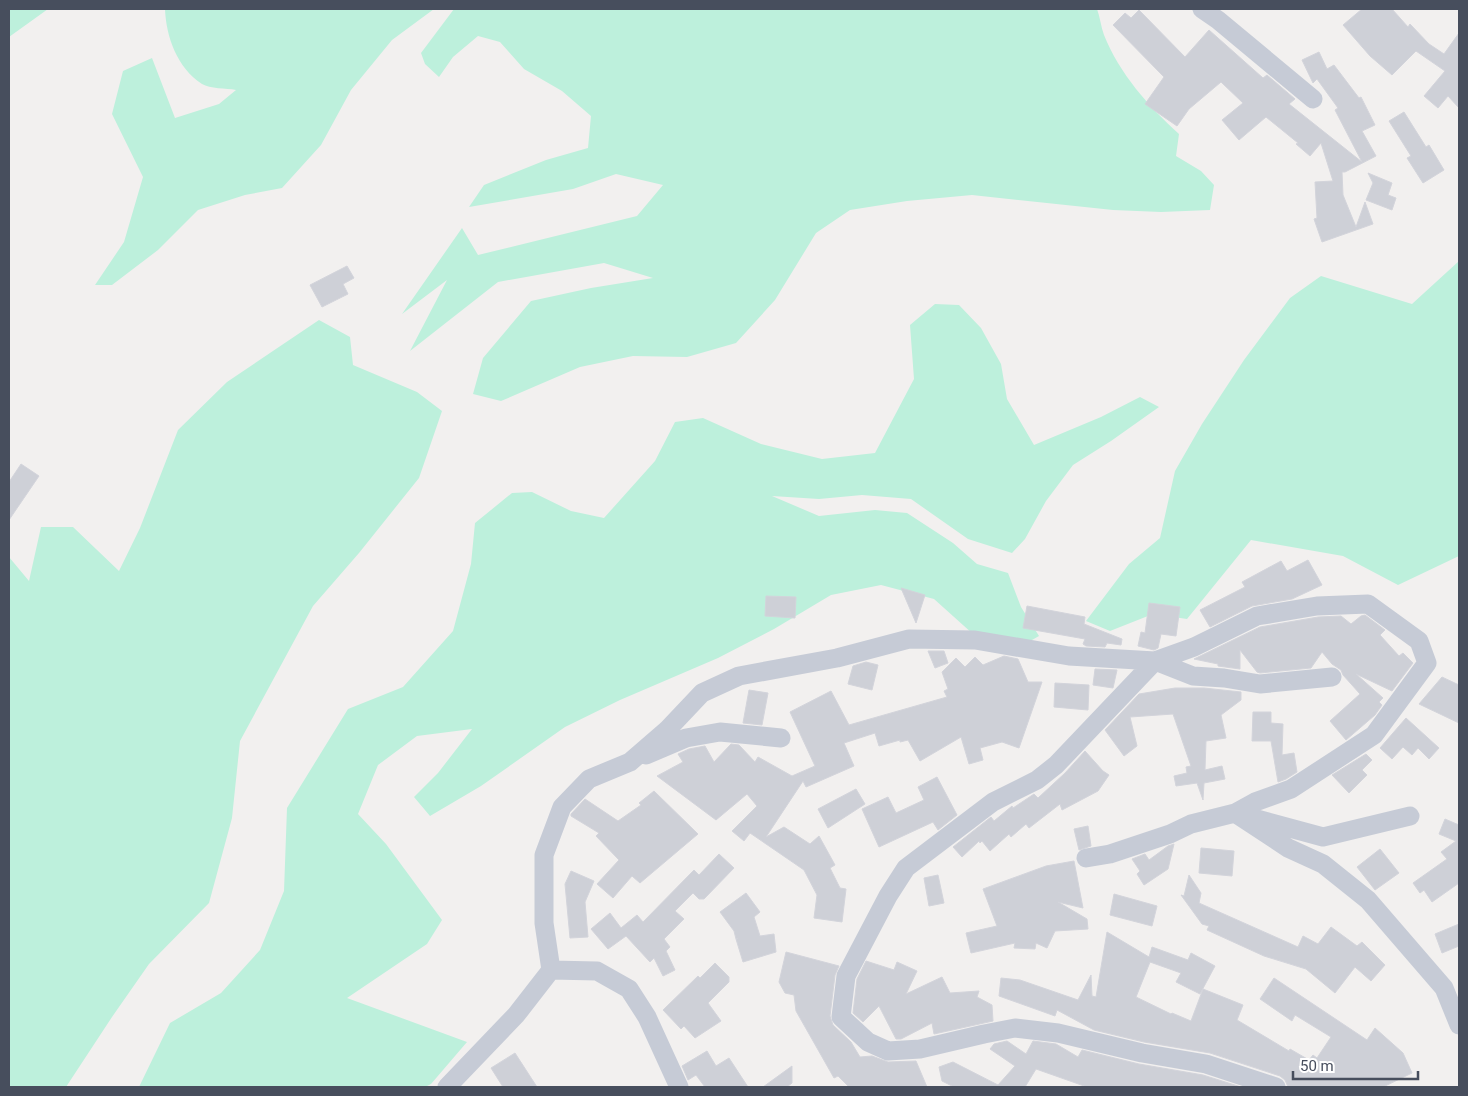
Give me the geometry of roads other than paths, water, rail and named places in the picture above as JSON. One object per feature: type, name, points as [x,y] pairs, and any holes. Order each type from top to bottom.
[{"type":"street","points":[[1202,9],[1218,20],[1313,99]]},
{"type":"street","points":[[1086,858],[1110,854],[1170,834],[1191,824],[1235,813],[1255,802],[1291,789],[1374,735],[1427,663],[1420,641],[1368,604],[1316,606],[1257,616],[1194,647],[1155,662],[1056,765],[1036,780],[993,802],[906,868],[888,896],[846,976],[841,1017],[868,1042],[888,1051],[920,1049],[1016,1028],[1058,1033],[1142,1053],[1206,1064],[1276,1087]]},
{"type":"street","points":[[630,762],[667,730],[702,693],[738,676],[837,658],[909,639],[975,640],[1069,656],[1155,662],[1193,676],[1224,678],[1260,684],[1332,677]]},
{"type":"street","points":[[447,1087],[516,1015],[551,970],[544,923],[544,855],[562,807],[589,779],[686,738],[720,732],[781,738]]},
{"type":"street","points":[[1235,813],[1323,837],[1410,816]]},
{"type":"street","points":[[1235,813],[1288,848],[1323,864],[1368,900],[1444,988],[1459,1025]]},
{"type":"street","points":[[551,970],[597,971],[629,989],[647,1017],[679,1087]]}]
